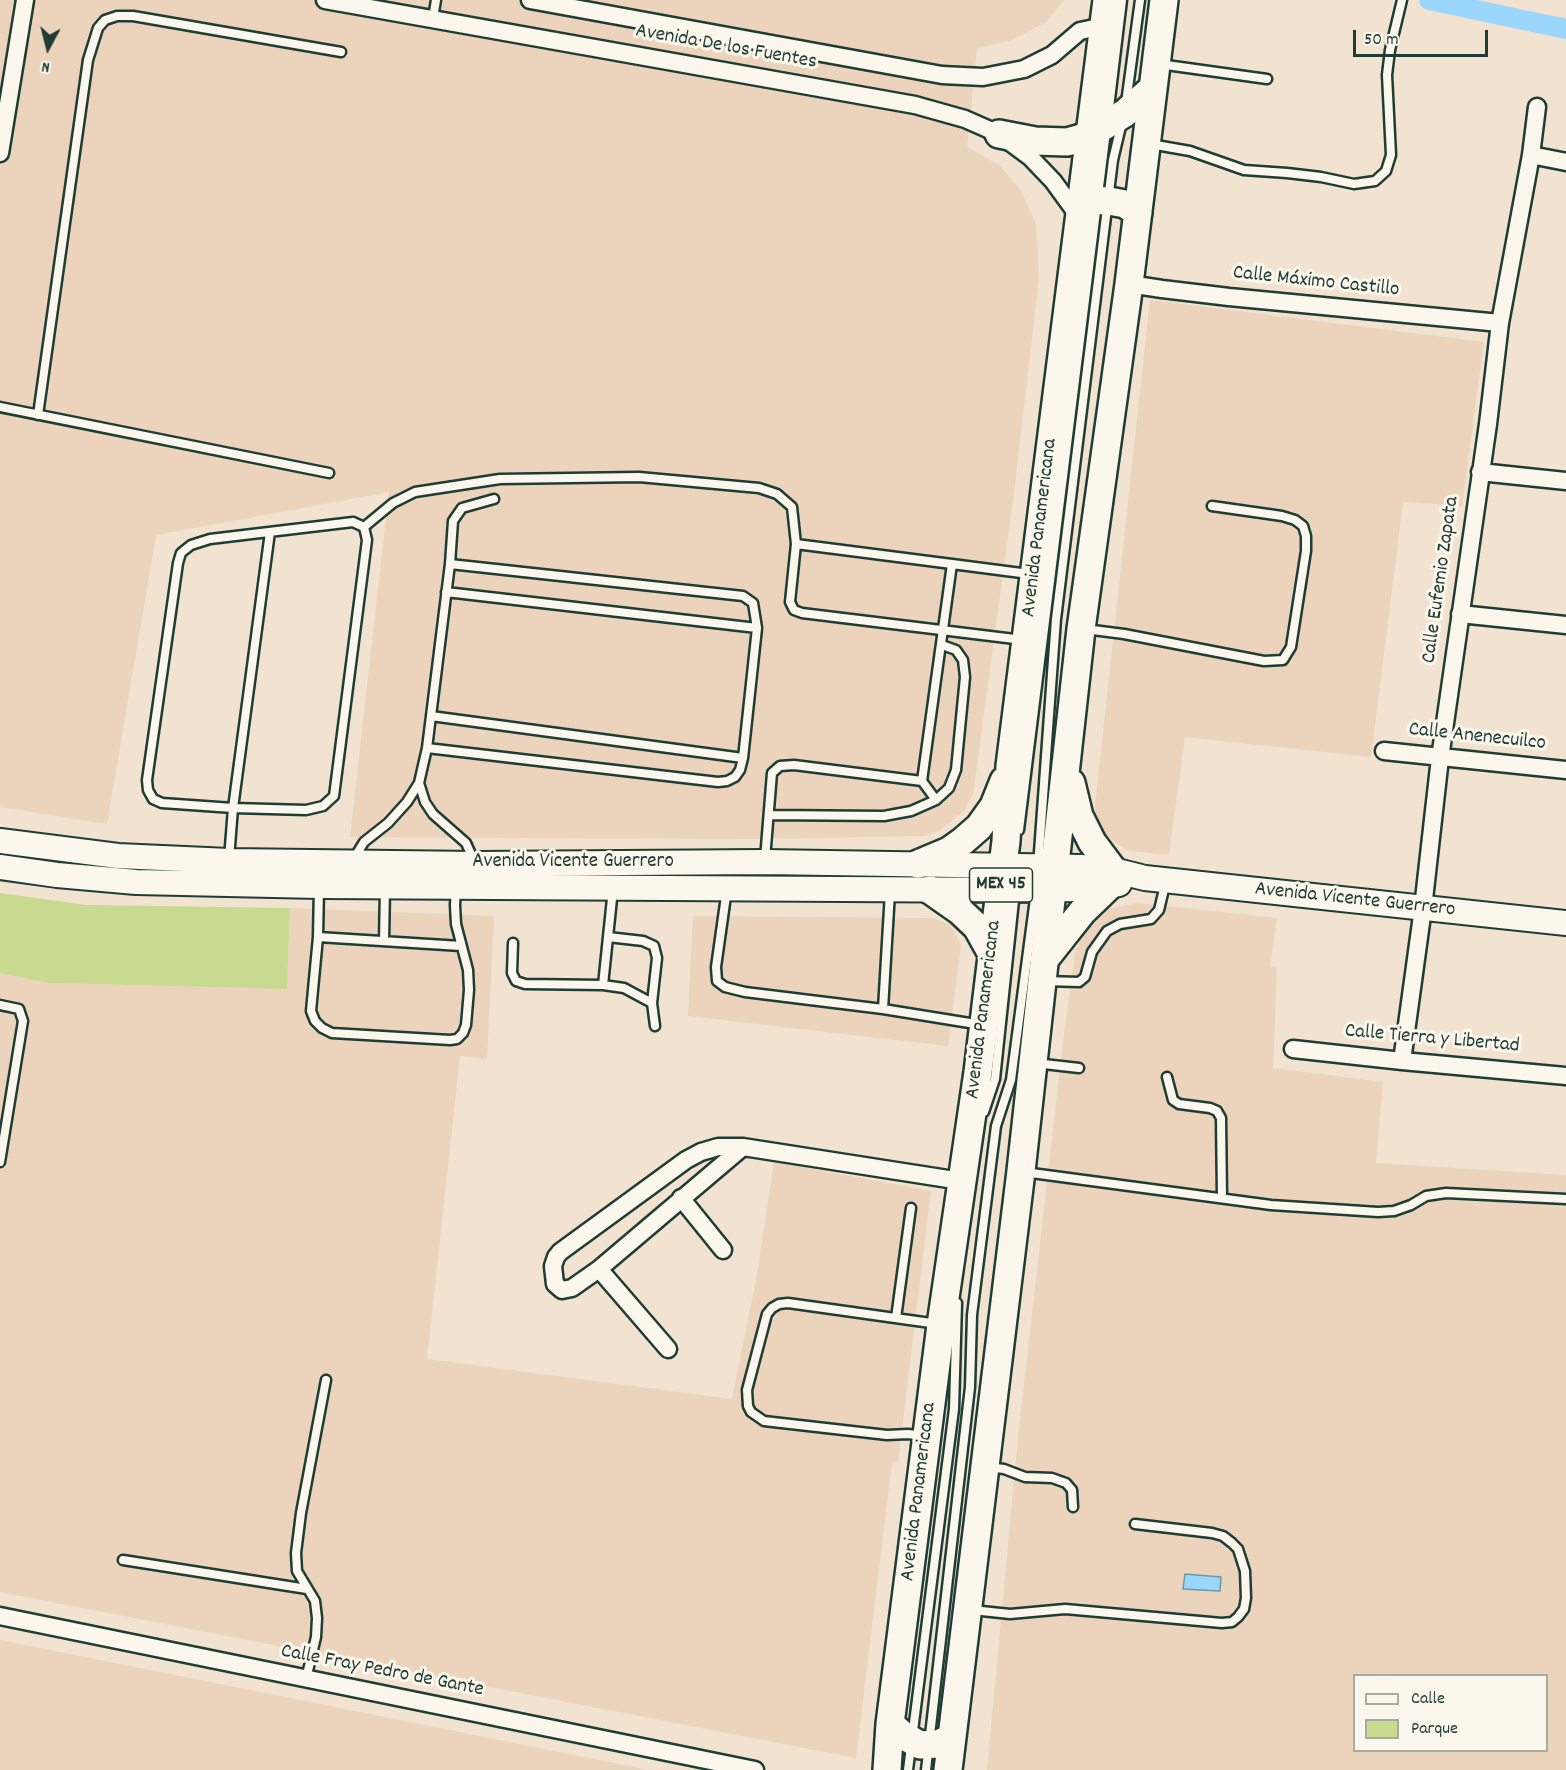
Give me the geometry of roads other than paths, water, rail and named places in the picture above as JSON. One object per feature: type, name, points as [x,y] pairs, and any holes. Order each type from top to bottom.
[{"type":"main road","name":"Avenida Panamericana","points":[[948,1770],[930,1749],[966,1609],[1021,1172],[1042,971],[1026,876],[1007,833],[1010,766],[1034,575],[1108,124],[1104,26],[1107,0]]},
{"type":"main road","name":"Avenida Panamericana","points":[[886,1770],[941,1324],[992,954],[1026,876],[1067,766],[1081,629],[1129,284],[1164,0]]},
{"type":"main road","points":[[999,134],[1026,140],[1067,142],[1108,124],[1154,76]]},
{"type":"main road","points":[[1093,205],[1125,204],[1138,213]]},
{"type":"main road","points":[[918,864],[949,851],[979,827],[994,806],[1010,766]]},
{"type":"main road","points":[[1042,971],[1082,912],[1111,878],[1078,816],[1067,766]]},
{"type":"main road","name":"Avenida Vicente Guerrero","points":[[0,841],[118,856],[229,861],[476,864],[765,862],[918,864],[1026,876],[1155,879],[1566,923]]},
{"type":"main road","name":"Avenida Vicente Guerrero","points":[[0,867],[136,882],[456,888],[930,890],[1026,876]]},
{"type":"main road","points":[[930,890],[960,911],[977,927],[992,954]]},
{"type":"main road","points":[[890,1724],[930,1749]]},
{"type":"street","points":[[0,153],[25,0]]},
{"type":"street","name":"Avenida De los Fuentes","points":[[325,0],[915,105],[965,119],[999,134],[1030,157],[1053,181],[1093,205]]},
{"type":"street","name":"Avenida De los Fuentes","points":[[530,0],[942,75],[983,77],[1024,69],[1052,55],[1080,31],[1104,26]]},
{"type":"street","name":"Calle Eufemio Zapata","points":[[1402,1061],[1440,758],[1488,424],[1500,323],[1531,154],[1537,107]]},
{"type":"street","points":[[1531,154],[1566,162]]},
{"type":"street","name":"Calle Máximo Castillo","points":[[1129,284],[1229,297],[1500,323]]},
{"type":"street","points":[[1480,472],[1566,481]]},
{"type":"street","points":[[1460,614],[1566,626]]},
{"type":"street","name":"Calle Anenecuilco","points":[[1384,751],[1566,770]]},
{"type":"street","name":"Calle Tierra y Libertad","points":[[1293,1049],[1566,1076]]},
{"type":"street","points":[[743,1147],[599,1269],[572,1288],[562,1290],[555,1284],[553,1266],[560,1252],[686,1160],[718,1147],[743,1147],[961,1180]]},
{"type":"street","points":[[681,1198],[723,1250]]},
{"type":"street","points":[[599,1269],[668,1349]]},
{"type":"street","name":"Calle Fray Pedro de Gante","points":[[0,1616],[746,1769]]},
{"type":"lane","points":[[433,18],[436,0]]},
{"type":"lane","points":[[1018,841],[1093,205],[1113,160],[1108,124],[1122,0]]},
{"type":"lane","points":[[1108,124],[1140,0]]},
{"type":"lane","points":[[1147,143],[1162,148],[1190,152],[1244,170],[1287,172],[1354,184],[1375,182],[1386,171],[1391,155],[1387,75],[1390,50],[1402,0]]},
{"type":"lane","points":[[38,415],[88,60],[98,28],[105,20],[117,16],[133,16],[341,52]]},
{"type":"lane","points":[[1154,76],[1267,79]]},
{"type":"lane","points":[[981,1120],[995,1078],[1026,876],[1056,619],[1093,205]]},
{"type":"lane","points":[[0,407],[329,473]]},
{"type":"lane","points":[[364,527],[393,503],[415,492],[518,478],[639,477],[759,488],[777,494],[792,507],[796,544],[790,602],[794,610],[802,613],[1026,640]]},
{"type":"lane","points":[[351,863],[364,842],[388,823],[407,802],[419,783],[427,748],[450,564],[453,521],[462,508],[494,499]]},
{"type":"lane","points":[[1081,629],[1124,634],[1264,661],[1283,660],[1291,647],[1306,551],[1306,536],[1302,526],[1295,520],[1282,516],[1212,506]]},
{"type":"lane","points":[[347,522],[364,527],[367,540],[334,796],[327,804],[317,808],[233,808],[156,801],[148,790],[148,771],[181,554],[197,542],[347,522]]},
{"type":"lane","points":[[229,861],[233,808],[270,532]]},
{"type":"lane","points":[[796,544],[1034,575]]},
{"type":"lane","points":[[427,748],[718,782],[735,777],[740,770],[743,758],[758,628],[753,603],[743,596],[450,564]]},
{"type":"lane","points":[[936,801],[922,781],[952,564]]},
{"type":"lane","points":[[446,592],[758,628]]},
{"type":"lane","points":[[769,815],[884,816],[911,811],[936,801],[949,788],[956,770],[965,677],[963,660],[956,650],[942,645]]},
{"type":"lane","points":[[431,716],[743,758]]},
{"type":"lane","points":[[765,862],[772,773],[780,766],[794,765],[922,781]]},
{"type":"lane","points":[[419,783],[425,802],[433,814],[466,843],[476,864]]},
{"type":"lane","points":[[908,1770],[930,1749],[970,1387],[973,1304],[996,1126],[1011,1080],[1026,876]]},
{"type":"lane","points":[[1042,971],[1079,982],[1085,977],[1092,952],[1107,931],[1120,924],[1151,919],[1159,910],[1155,879]]},
{"type":"lane","points":[[319,886],[318,938],[310,1011],[315,1021],[332,1033],[450,1040],[457,1039],[463,1033],[466,1025],[468,970],[456,924],[456,888]]},
{"type":"lane","points":[[384,941],[385,887]]},
{"type":"lane","points":[[603,985],[613,889]]},
{"type":"lane","points":[[727,889],[716,967],[717,981],[725,987],[745,992],[883,1009],[983,1025]]},
{"type":"lane","points":[[883,1009],[890,889]]},
{"type":"lane","points":[[608,937],[648,942],[654,946],[657,958],[652,1003],[655,1026]]},
{"type":"lane","points":[[318,938],[461,946]]},
{"type":"lane","points":[[513,943],[512,973],[513,978],[519,983],[603,985],[624,988],[652,1003]]},
{"type":"lane","points":[[0,1005],[19,1009],[23,1021],[0,1162]]},
{"type":"lane","points":[[1033,1063],[1079,1068]]},
{"type":"lane","points":[[1167,1077],[1173,1100],[1179,1104],[1210,1108],[1217,1111],[1221,1118],[1222,1197]]},
{"type":"lane","points":[[1021,1172],[1271,1205],[1378,1212],[1394,1211],[1426,1196],[1446,1193],[1566,1199]]},
{"type":"lane","points":[[896,1318],[911,1208]]},
{"type":"lane","points":[[930,1749],[954,1409],[958,1298]]},
{"type":"lane","points":[[927,1437],[908,1434],[887,1435],[764,1421],[751,1412],[748,1406],[747,1390],[764,1322],[772,1308],[788,1303],[941,1324]]},
{"type":"lane","points":[[306,1679],[316,1637],[317,1618],[315,1601],[297,1571],[296,1552],[326,1380]]},
{"type":"lane","points":[[984,1466],[1004,1469],[1025,1477],[1052,1478],[1066,1483],[1072,1490],[1073,1508]]},
{"type":"lane","points":[[966,1609],[1010,1614],[1065,1609],[1222,1623],[1232,1622],[1238,1617],[1244,1609],[1246,1598],[1245,1571],[1238,1549],[1232,1543],[1223,1536],[1212,1533],[1135,1524]]},
{"type":"lane","points":[[123,1560],[307,1589]]},
{"type":"water","points":[[1185,1574],[1221,1577],[1220,1591],[1183,1589]]},
{"type":"waterway","points":[[1429,0],[1566,29]]}]
